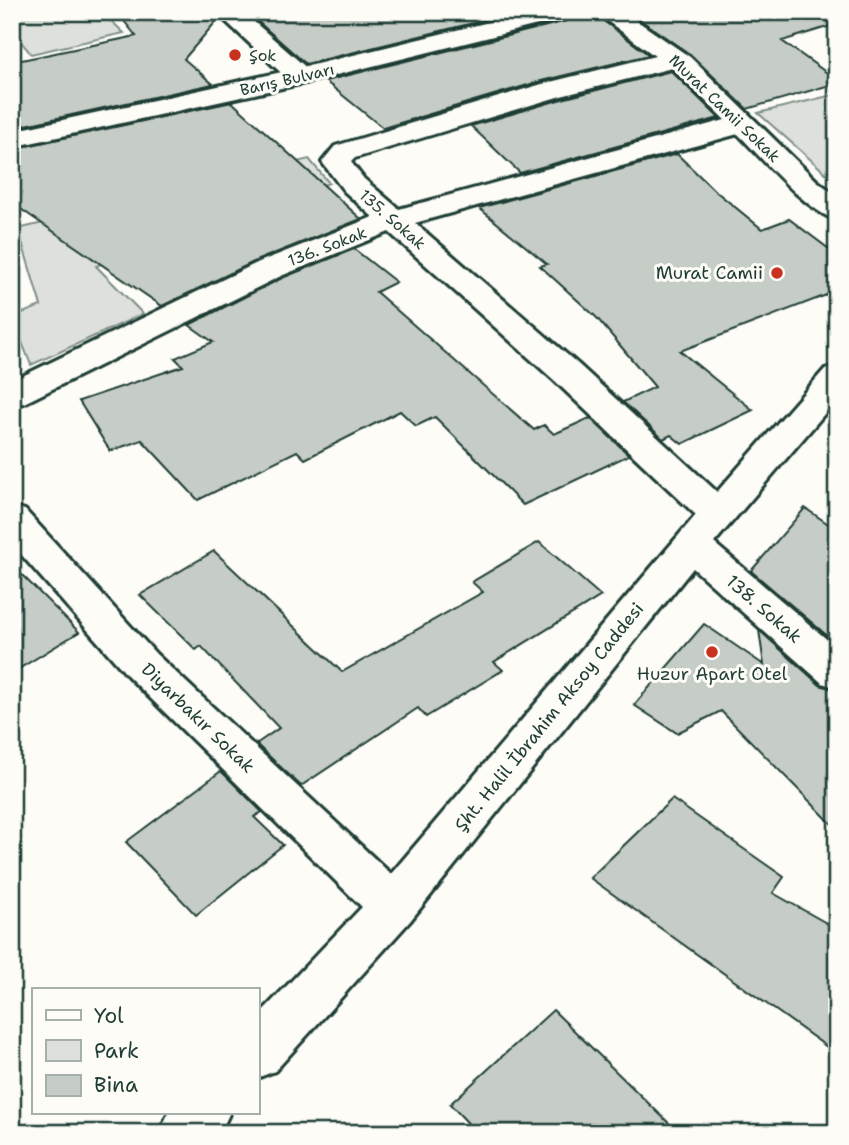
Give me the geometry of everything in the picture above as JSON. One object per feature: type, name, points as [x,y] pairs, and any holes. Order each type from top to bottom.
[{"type":"street","points":[[228,12],[300,76]]},
{"type":"street","name":"Barış Bulvarı","points":[[12,139],[300,76],[561,12]]},
{"type":"street","name":"Murat Camii Sokak","points":[[607,12],[677,59],[807,187],[837,211]]},
{"type":"street","name":"135. Sokak","points":[[677,59],[605,74],[345,152],[336,162],[354,185],[395,219],[718,514]]},
{"type":"street","name":"136. Sokak","points":[[12,395],[270,269],[395,219],[742,124]]},
{"type":"street","name":"Şht. Halil İbrahim Aksoy Caddesi","points":[[259,1052],[394,906],[691,545],[837,377]]},
{"type":"street","name":"Diyarbakır Sokak","points":[[12,519],[142,665],[394,906]]},
{"type":"street","name":"138. Sokak","points":[[691,545],[837,672]]},
{"type":"street","points":[[185,1133],[202,1114]]},
{"type":"green space","points":[[12,12],[102,12],[124,33],[31,54],[12,31]]},
{"type":"green space","points":[[837,94],[837,183],[758,113]]},
{"type":"green space","points":[[309,159],[329,183],[271,203],[264,199],[96,266],[143,314],[31,365],[12,317],[41,306],[18,229]]},
{"type":"building","points":[[117,12],[213,12],[219,18],[184,59],[213,84],[12,128],[12,62],[136,36]]},
{"type":"building","points":[[247,12],[518,12],[306,64]]},
{"type":"building","points":[[575,12],[592,12],[649,55],[541,81],[383,128],[325,81],[571,20]]},
{"type":"building","points":[[629,12],[837,12],[837,24],[782,41],[837,80],[837,83],[747,109],[691,55]]},
{"type":"building","points":[[671,71],[719,118],[520,173],[471,126],[562,99]]},
{"type":"building","points":[[232,102],[361,219],[258,260],[162,306],[12,203],[12,149]]},
{"type":"building","points":[[677,154],[713,189],[762,229],[789,219],[837,255],[837,291],[680,351],[753,410],[682,444],[671,435],[663,439],[623,402],[655,387],[597,318],[540,266],[547,264],[479,208]]},
{"type":"building","points":[[354,249],[396,282],[376,292],[534,430],[544,425],[554,434],[590,418],[629,455],[523,505],[435,417],[416,426],[400,411],[305,459],[297,451],[198,500],[142,440],[110,451],[79,401],[183,366],[175,358],[213,342],[189,325],[282,278]]},
{"type":"building","points":[[805,508],[837,530],[837,644],[751,571]]},
{"type":"building","points":[[539,542],[601,596],[494,662],[503,670],[426,717],[418,708],[301,786],[256,744],[279,728],[201,646],[196,650],[140,595],[214,551],[342,672],[483,592],[472,582]]},
{"type":"building","points":[[12,565],[79,632],[12,673]]},
{"type":"building","points":[[704,624],[764,665],[759,630],[820,685],[837,690],[837,829],[721,711],[677,733],[634,705]]},
{"type":"building","points":[[221,771],[262,812],[254,817],[283,845],[196,915],[126,842]]},
{"type":"building","points":[[672,799],[784,877],[773,893],[837,929],[837,1054],[590,878]]},
{"type":"building","points":[[553,1010],[679,1133],[477,1133],[450,1104]]},
{"type":"place","name":"Şok","points":[[235,55]]},
{"type":"place","name":"Murat Camii","points":[[777,273]]},
{"type":"place","name":"Huzur Apart Otel","points":[[712,652]]}]
